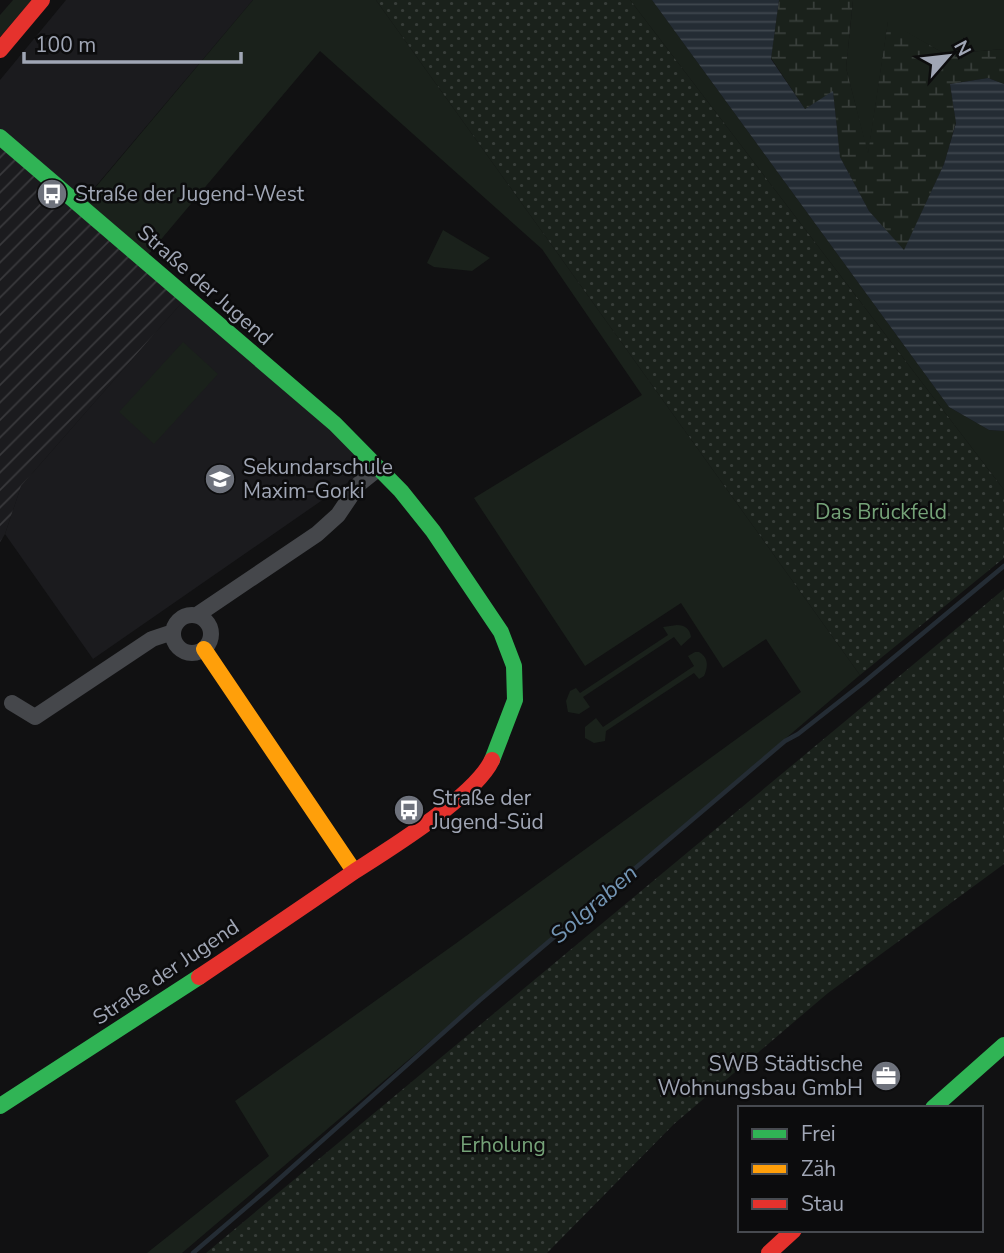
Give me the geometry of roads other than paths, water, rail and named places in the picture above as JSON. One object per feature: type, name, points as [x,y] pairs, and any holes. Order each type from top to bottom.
[{"type":"street","points":[[0,50],[42,0]]},
{"type":"street","name":"Straße der Jugend","points":[[0,137],[335,424],[379,468],[433,531],[501,632],[514,666],[515,700],[492,760],[472,788],[396,844],[146,1013],[0,1106]]},
{"type":"street","points":[[197,615],[208,623],[211,638],[204,649],[190,653],[183,651],[175,643],[174,625],[184,616],[197,615],[317,534],[338,515],[359,484],[379,468]]},
{"type":"street","points":[[12,703],[35,717],[152,639],[173,632]]},
{"type":"street","points":[[204,649],[354,871]]},
{"type":"street","points":[[935,1106],[1004,1045]]},
{"type":"street","points":[[769,1253],[792,1232]]},
{"type":"waterway","name":"Solgraben","points":[[193,1253],[480,1000],[785,741],[798,734],[863,683],[1004,566]]},
{"type":"place","name":"Straße der Jugend-West","points":[[52,194]]},
{"type":"place","name":"Sekundarschule Maxim-Gorki","points":[[220,479]]},
{"type":"place","name":"Straße der Jugend-Süd","points":[[409,810]]},
{"type":"place","name":"SWB Städtische Wohnungsbau GmbH","points":[[886,1076]]},
{"type":"park label","name":"Das Brückfeld","points":[[881,512]]},
{"type":"park label","name":"Erholung","points":[[503,1145]]}]
